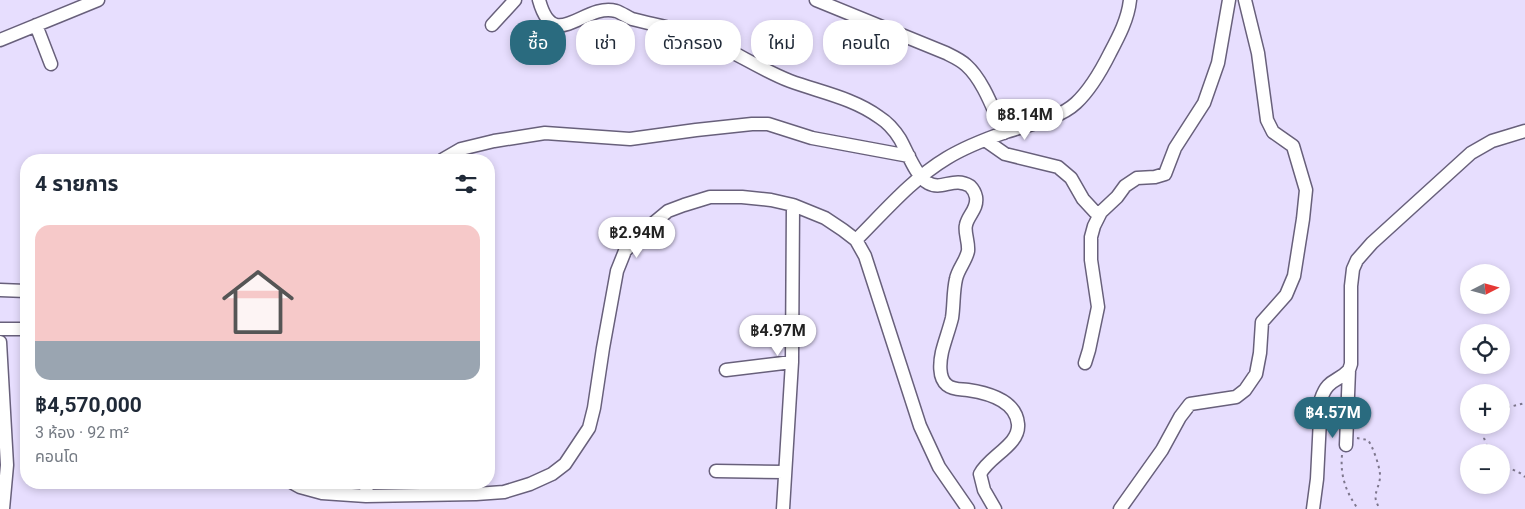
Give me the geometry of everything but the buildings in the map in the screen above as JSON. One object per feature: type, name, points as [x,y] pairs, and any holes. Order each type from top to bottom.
[{"type":"street","points":[[0,40],[98,0]]},
{"type":"street","points":[[492,25],[515,0]]},
{"type":"street","points":[[539,0],[542,12],[549,22],[556,26],[566,26],[592,12],[606,10],[617,12],[631,18],[700,37],[789,80],[864,107],[882,119],[899,137],[920,176],[926,183],[938,185],[961,182],[973,189],[976,197],[976,206],[966,225],[968,248],[965,261],[956,277],[952,319],[940,365],[943,380],[947,385],[955,389],[984,392],[1002,400],[1011,406],[1018,417],[1019,430],[1014,440],[984,466],[980,474],[984,490],[995,509]]},
{"type":"street","points":[[816,0],[946,53],[966,64],[985,92],[1004,133]]},
{"type":"street","points":[[856,240],[920,176],[947,158],[985,140],[1050,119],[1075,105],[1102,70],[1127,19],[1130,0]]},
{"type":"street","points":[[1085,363],[1098,307],[1091,260],[1091,237],[1094,226],[1100,212],[1117,197],[1125,186],[1137,178],[1155,177],[1165,174],[1175,148],[1204,103],[1218,63],[1229,0]]},
{"type":"street","points":[[1120,509],[1162,450],[1180,417],[1190,404],[1236,397],[1245,390],[1256,374],[1260,353],[1262,322],[1286,295],[1294,276],[1306,190],[1293,146],[1273,132],[1267,120],[1258,53],[1245,0]]},
{"type":"street","points":[[36,25],[51,64]]},
{"type":"street","points":[[452,154],[461,149],[494,141],[545,134],[630,139],[696,130],[768,124],[812,138],[909,156]]},
{"type":"street","points":[[1346,445],[1351,286],[1356,260],[1372,242],[1471,153],[1492,141],[1525,131]]},
{"type":"street","points":[[985,140],[1005,154],[1058,167],[1071,178],[1088,206],[1095,212],[1100,212]]},
{"type":"street","points":[[309,489],[366,496],[504,492],[530,484],[552,474],[566,464],[589,428],[617,271],[625,251],[639,235],[668,211],[710,197],[742,197],[771,200],[793,205],[825,218],[856,240],[865,256],[920,426],[939,468],[968,509]]},
{"type":"street","points":[[783,509],[792,362],[793,205]]},
{"type":"street","points":[[0,290],[20,291]]},
{"type":"street","points":[[0,329],[20,329]]},
{"type":"street","points":[[0,342],[7,465],[3,509]]},
{"type":"street","points":[[726,370],[792,362]]},
{"type":"street","points":[[1312,509],[1317,479],[1321,399],[1324,389],[1349,370]]},
{"type":"street","points":[[716,471],[784,472]]},
{"type":"street","points":[[366,489],[366,496]]},
{"type":"path","points":[[1510,407],[1525,403]]},
{"type":"path","points":[[1358,509],[1348,494],[1342,476],[1342,456],[1346,445],[1351,439],[1356,438],[1363,438],[1370,443],[1380,476],[1375,499],[1380,509]]},
{"type":"path","points":[[1510,468],[1525,477]]}]
